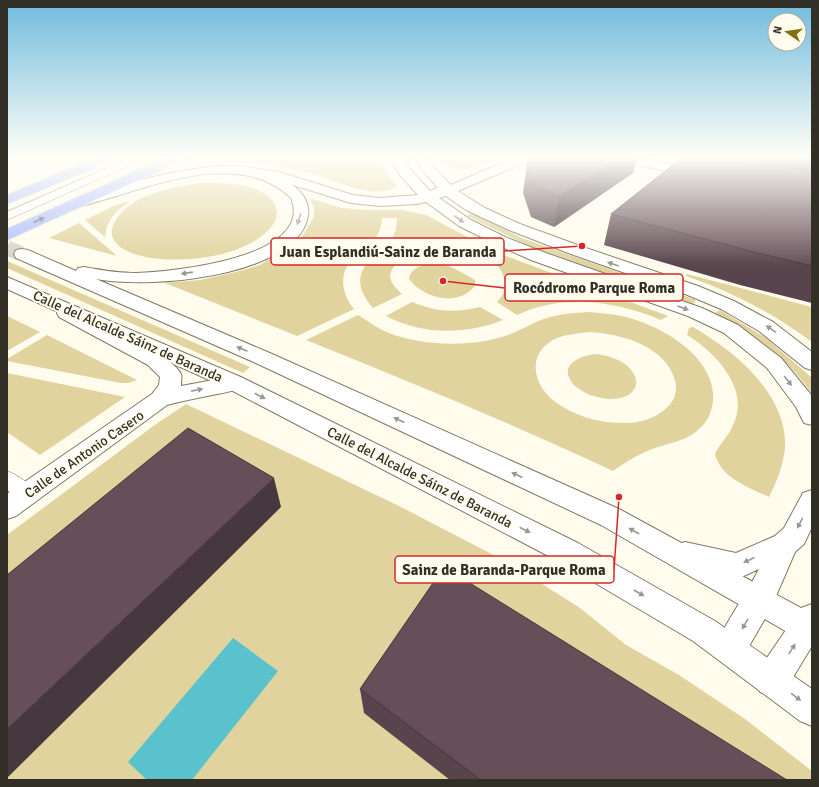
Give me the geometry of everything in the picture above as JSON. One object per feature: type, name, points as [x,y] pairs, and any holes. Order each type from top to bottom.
[{"type":"main road","points":[[7,200],[24,193]]},
{"type":"main road","points":[[7,235],[99,193]]},
{"type":"street","points":[[70,206],[112,193]]},
{"type":"street","points":[[294,193],[298,197],[301,212],[295,230],[280,244],[238,263],[185,274],[134,278],[105,276],[80,272],[22,254],[265,359],[610,518],[759,600],[810,625],[772,680]]},
{"type":"street","points":[[329,193],[351,199],[380,202],[416,200],[439,193]]},
{"type":"street","points":[[424,193],[465,223],[499,240],[537,256],[695,312],[731,329],[774,362],[806,404],[812,417]]},
{"type":"street","points":[[452,193],[463,201],[510,226],[566,248],[715,299],[756,319],[784,338],[812,363]]},
{"type":"street","name":"Calle del Alcalde Sáinz de Baranda","points":[[7,282],[235,383],[568,552],[704,631],[812,710]]},
{"type":"street","points":[[7,287],[38,296]]},
{"type":"street","name":"Calle de Antonio Casero","points":[[7,508],[160,399],[170,387],[171,375],[154,360],[76,319],[38,296]]},
{"type":"street","name":"Calle de Antonio Casero","points":[[160,399],[195,390],[235,383]]},
{"type":"street","points":[[668,550],[737,566],[784,544],[794,536],[812,500]]},
{"type":"street","points":[[730,649],[759,600],[784,544]]},
{"type":"lane","points":[[7,216],[60,193]]},
{"type":"lane","points":[[7,480],[26,494]]},
{"type":"shaded area","points":[[155,193],[262,193],[270,198],[276,206],[276,220],[255,240],[229,252],[198,258],[166,259],[139,255],[119,246],[112,232],[120,214],[137,201]]},
{"type":"shaded area","points":[[310,199],[342,208],[402,210],[426,215],[490,249],[473,257],[445,250],[416,253],[392,239],[396,229],[397,218],[382,218],[379,232],[372,242],[352,260],[343,278],[344,291],[354,309],[297,336],[165,283],[200,280],[260,265],[300,240],[314,217],[314,208]]},
{"type":"shaded area","points":[[131,201],[121,208],[110,220],[105,237],[85,220],[115,205]]},
{"type":"shaded area","points":[[474,214],[522,238],[696,300],[693,304],[536,249],[467,216]]},
{"type":"shaded area","points":[[79,223],[117,256],[49,238]]},
{"type":"shaded area","points":[[384,248],[403,259],[393,268],[390,276],[393,285],[402,294],[373,308],[366,299],[362,290],[360,282],[361,275],[369,261]]},
{"type":"shaded area","points":[[503,255],[668,316],[661,320],[626,308],[589,302],[553,304],[535,308],[517,315],[497,302],[504,292],[505,282],[504,276],[494,261]]},
{"type":"shaded area","points":[[7,261],[250,367],[243,373],[7,268]]},
{"type":"shaded area","points":[[439,263],[450,267],[475,280],[475,286],[468,293],[460,297],[441,298],[432,296],[415,286],[409,279],[412,272],[418,267]]},
{"type":"shaded area","points":[[687,274],[812,307],[812,342],[797,331],[752,304],[720,289],[686,276]]},
{"type":"shaded area","points":[[412,302],[437,310],[454,311],[480,307],[503,320],[474,328],[444,331],[414,327],[386,316]]},
{"type":"shaded area","points":[[720,310],[766,338],[811,377],[812,394],[802,380],[780,357],[757,338],[715,313]]},
{"type":"shaded area","points":[[589,312],[622,316],[636,320],[665,333],[692,352],[702,364],[709,378],[713,392],[712,409],[704,424],[694,434],[646,451],[613,471],[422,387],[306,340],[358,315],[382,330],[395,335],[426,342],[459,344],[491,340],[510,334],[549,317]],"holes":[[[590,332],[628,339],[641,344],[662,358],[670,368],[675,380],[676,392],[673,401],[658,415],[652,418],[629,423],[599,421],[562,407],[546,394],[537,377],[536,368],[537,359],[547,344],[557,338],[574,334]]]},
{"type":"shaded area","points":[[7,316],[40,332],[7,351]]},
{"type":"shaded area","points":[[693,327],[725,348],[756,376],[768,392],[778,410],[784,428],[785,448],[783,461],[775,485],[769,497],[736,481],[729,476],[718,462],[715,454],[733,425],[737,411],[737,398],[734,385],[719,361],[698,342],[687,335],[689,328]]},
{"type":"shaded area","points":[[47,335],[137,380],[128,383],[121,383],[7,361],[7,359]]},
{"type":"shaded area","points":[[597,354],[608,356],[623,362],[631,369],[636,379],[636,383],[635,388],[631,393],[625,397],[610,399],[601,398],[586,393],[574,385],[569,378],[569,367],[573,362],[584,356]]},
{"type":"shaded area","points":[[7,373],[125,397],[40,455],[7,432]]},
{"type":"shaded area","points":[[186,404],[397,505],[509,563],[580,608],[626,645],[679,675],[745,719],[812,771],[812,780],[7,780],[7,535],[152,427]]},
{"type":"water","points":[[233,638],[278,671],[192,780],[147,780],[128,762]]},
{"type":"building","points":[[551,193],[564,193],[559,196]]},
{"type":"building","points":[[638,193],[812,193],[812,266],[754,252],[611,214]]},
{"type":"building","points":[[188,428],[274,478],[7,729],[7,575]]},
{"type":"building","points":[[444,567],[787,780],[481,780],[360,689]]},
{"type":"tunnel","points":[[7,248],[22,254]]},
{"type":"place","name":"Juan Esplandiú-Sainz de Baranda","points":[[582,246]]},
{"type":"place","name":"Rocódromo Parque Roma","points":[[443,281]]},
{"type":"place","name":"Sainz de Baranda-Parque Roma","points":[[619,497]]}]
